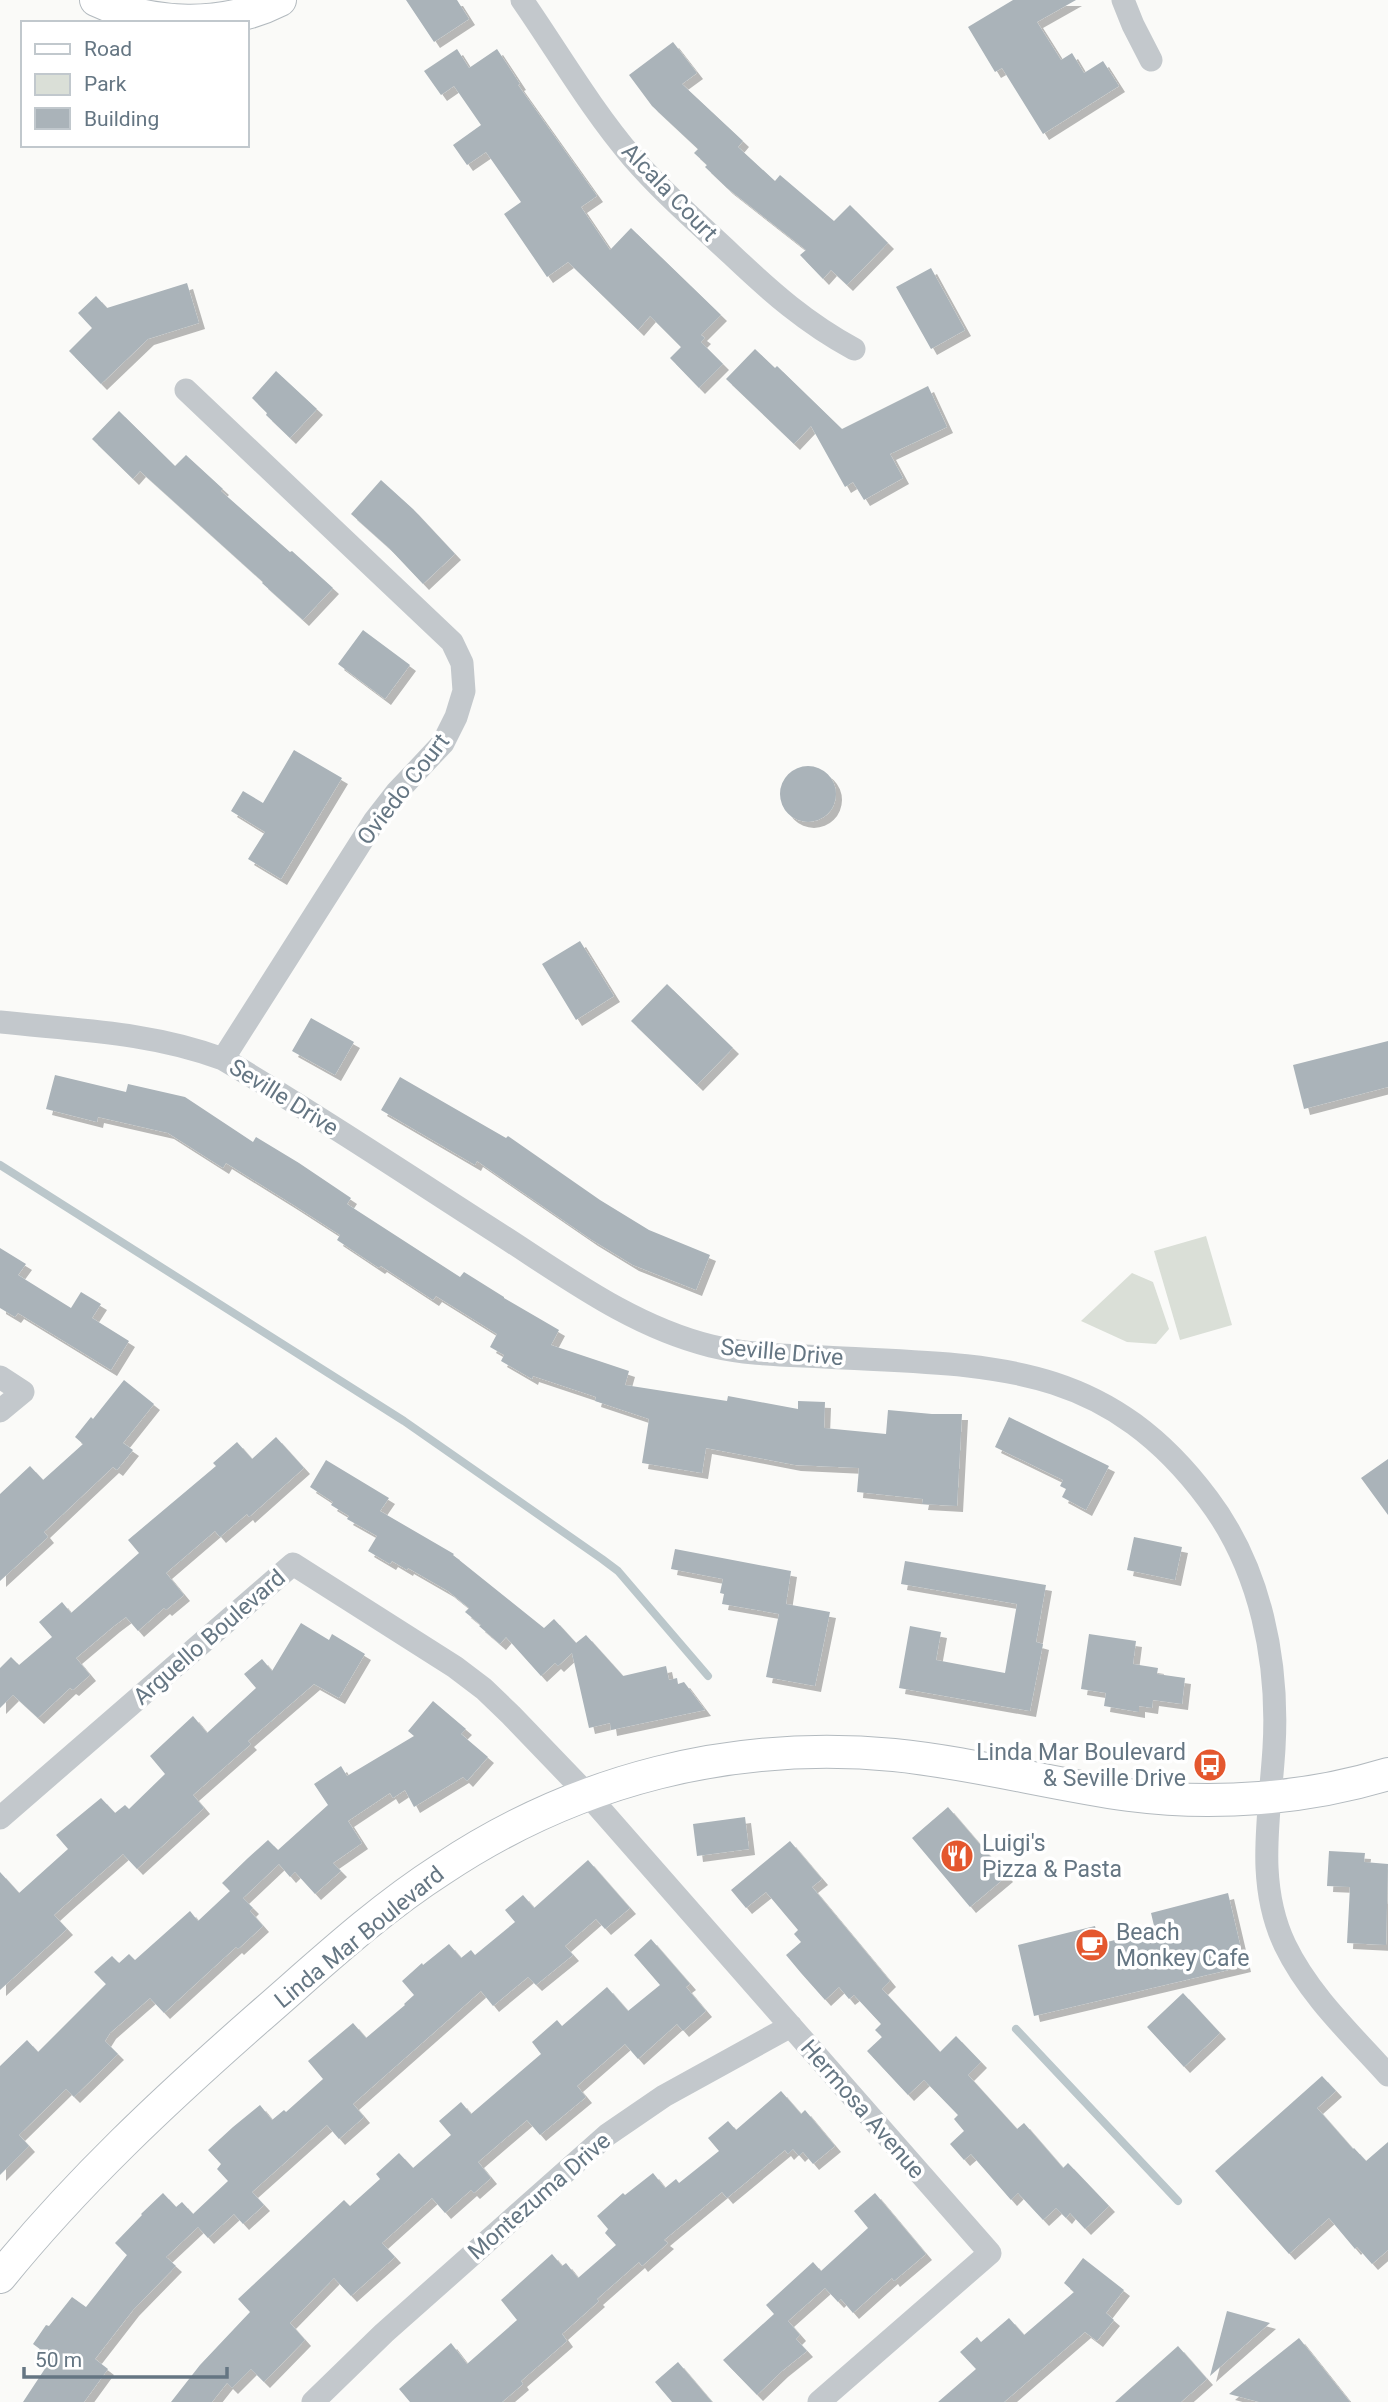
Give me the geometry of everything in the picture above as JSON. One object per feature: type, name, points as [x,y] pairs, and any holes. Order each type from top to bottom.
[{"type":"street","points":[[96,0],[115,9],[155,19],[193,21],[232,16],[280,0]]},
{"type":"street","name":"Alcala Court","points":[[522,0],[600,115],[631,156],[665,193],[783,303],[854,349]]},
{"type":"street","points":[[1123,0],[1151,60]]},
{"type":"street","name":"Oviedo Court","points":[[186,390],[452,642],[462,663],[464,691],[456,717],[443,743],[396,793],[375,820],[223,1059]]},
{"type":"street","name":"Seville Drive","points":[[0,1022],[160,1040],[192,1047],[223,1059],[589,1292],[666,1332],[713,1347],[756,1354],[970,1365],[1006,1370],[1047,1380],[1085,1394],[1119,1412],[1153,1438],[1183,1468],[1210,1502],[1234,1541],[1250,1577],[1263,1617],[1272,1659],[1275,1702],[1265,1847],[1270,1899],[1284,1944],[1309,1985],[1388,2075]]},
{"type":"street","points":[[0,1377],[23,1392],[0,1411]]},
{"type":"street","name":"Arguello Boulevard","points":[[0,1818],[293,1564],[455,1667],[484,1689],[587,1794]]},
{"type":"street","name":"Linda Mar Boulevard","points":[[0,2277],[71,2194],[117,2146],[165,2100],[352,1937],[442,1868],[487,1840],[536,1815],[587,1794],[701,1762],[754,1754],[805,1751],[857,1752],[921,1759],[1130,1795],[1208,1800],[1270,1796],[1350,1784],[1388,1774]]},
{"type":"street","name":"Hermosa Avenue","points":[[587,1794],[990,2253],[819,2402]]},
{"type":"street","name":"Montezuma Drive","points":[[313,2402],[384,2333],[607,2135],[664,2096],[791,2026]]},
{"type":"green space","points":[[1206,1236],[1232,1325],[1180,1340],[1154,1251]]},
{"type":"green space","points":[[1132,1273],[1153,1282],[1169,1329],[1156,1344],[1127,1342],[1081,1321]]},
{"type":"building","points":[[406,0],[457,0],[469,19],[434,42]]},
{"type":"building","points":[[1013,0],[1076,0],[1037,22],[1061,60],[1072,53],[1084,73],[1103,61],[1119,86],[1043,134],[1002,68],[995,72],[968,27]]},
{"type":"building","points":[[673,42],[697,73],[682,84],[743,141],[738,147],[775,181],[780,175],[834,221],[850,205],[888,243],[847,285],[831,270],[823,279],[800,255],[806,250],[727,188],[705,167],[707,165],[694,153],[698,149],[652,106],[629,75]]},
{"type":"building","points":[[457,49],[469,68],[497,49],[520,84],[518,85],[597,196],[581,207],[610,250],[631,228],[721,315],[701,335],[705,338],[701,342],[723,364],[699,388],[670,358],[681,347],[650,316],[638,330],[568,262],[547,277],[504,214],[521,202],[486,152],[467,165],[453,145],[481,125],[454,86],[441,95],[424,71]]},
{"type":"building","points":[[931,268],[965,330],[931,349],[896,287]]},
{"type":"building","points":[[187,283],[199,323],[148,339],[101,384],[69,351],[92,328],[78,313],[96,296],[107,308]]},
{"type":"building","points":[[755,349],[775,368],[777,366],[842,429],[928,386],[947,427],[890,454],[903,478],[864,500],[853,482],[845,487],[811,426],[794,444],[726,379]]},
{"type":"building","points":[[276,371],[317,409],[290,438],[252,398]]},
{"type":"building","points":[[119,411],[175,466],[186,455],[223,489],[221,491],[333,588],[303,620],[140,471],[133,479],[92,439]]},
{"type":"building","points":[[381,480],[413,509],[455,554],[423,584],[389,548],[351,514]]},
{"type":"building","points":[[363,630],[410,665],[385,699],[338,664]]},
{"type":"building","points":[[294,750],[342,778],[281,879],[248,859],[265,832],[231,811],[243,791],[263,803]]},
{"type":"building","points":[[808,766],[819,768],[828,774],[834,783],[834,805],[828,814],[819,820],[808,822],[797,820],[788,814],[782,805],[780,794],[782,783],[788,774],[797,768]]},
{"type":"building","points":[[580,941],[614,996],[576,1020],[542,964]]},
{"type":"building","points":[[667,984],[733,1048],[697,1085],[631,1021]]},
{"type":"building","points":[[311,1018],[354,1042],[335,1075],[292,1051]]},
{"type":"building","points":[[1388,1041],[1388,1087],[1304,1109],[1293,1065]]},
{"type":"building","points":[[55,1075],[126,1092],[128,1084],[185,1097],[253,1142],[256,1137],[299,1163],[351,1198],[347,1204],[460,1277],[464,1272],[559,1330],[551,1345],[629,1371],[625,1385],[727,1401],[728,1396],[798,1409],[798,1401],[825,1402],[824,1428],[886,1434],[888,1410],[962,1414],[957,1506],[922,1504],[923,1499],[857,1492],[859,1468],[795,1465],[706,1448],[702,1473],[642,1463],[649,1419],[595,1401],[596,1397],[533,1376],[532,1379],[501,1361],[504,1355],[490,1347],[497,1334],[436,1296],[433,1300],[381,1266],[379,1268],[337,1240],[340,1235],[292,1204],[226,1163],[223,1168],[168,1133],[98,1117],[97,1122],[46,1109]]},
{"type":"building","points":[[400,1077],[506,1138],[508,1136],[600,1200],[649,1230],[710,1255],[696,1290],[633,1265],[477,1161],[475,1165],[381,1110]]},
{"type":"building","points":[[0,1248],[26,1264],[18,1275],[71,1308],[81,1292],[101,1304],[92,1318],[129,1341],[111,1370],[18,1313],[15,1317],[0,1308]]},
{"type":"building","points":[[124,1380],[154,1404],[123,1443],[133,1450],[117,1470],[113,1467],[44,1532],[48,1537],[0,1581],[0,1494],[30,1466],[43,1480],[83,1444],[75,1437]]},
{"type":"building","points":[[1009,1417],[1109,1466],[1086,1510],[1062,1497],[1066,1489],[1060,1486],[1063,1480],[995,1447]]},
{"type":"building","points":[[276,1437],[304,1468],[249,1517],[247,1514],[220,1537],[215,1531],[166,1573],[184,1595],[138,1631],[126,1617],[76,1658],[90,1675],[73,1690],[70,1688],[38,1718],[13,1695],[0,1708],[0,1668],[11,1657],[19,1665],[52,1637],[39,1622],[62,1602],[71,1613],[139,1553],[128,1540],[216,1466],[213,1463],[237,1442],[252,1459]]},
{"type":"building","points":[[1388,1459],[1388,1515],[1361,1478]]},
{"type":"building","points":[[326,1460],[389,1498],[380,1511],[454,1554],[544,1628],[554,1619],[576,1643],[586,1635],[623,1676],[666,1666],[669,1680],[677,1678],[678,1684],[684,1682],[705,1710],[611,1730],[610,1723],[589,1728],[572,1653],[541,1676],[506,1637],[500,1644],[465,1612],[469,1608],[448,1591],[408,1568],[407,1570],[392,1561],[390,1564],[368,1551],[377,1536],[347,1519],[349,1516],[331,1505],[333,1502],[310,1487]]},
{"type":"building","points":[[1134,1537],[1182,1547],[1175,1580],[1127,1570]]},
{"type":"building","points":[[675,1549],[791,1571],[786,1604],[830,1612],[815,1686],[766,1677],[779,1614],[722,1604],[724,1594],[720,1593],[723,1579],[671,1569]]},
{"type":"building","points":[[905,1561],[1046,1585],[1036,1642],[1043,1644],[1030,1711],[899,1688],[910,1626],[941,1632],[936,1660],[1005,1673],[1017,1604],[901,1584]]},
{"type":"building","points":[[301,1623],[329,1640],[332,1634],[365,1654],[339,1698],[314,1684],[248,1741],[251,1744],[193,1795],[204,1808],[137,1869],[123,1854],[54,1915],[67,1929],[0,1990],[0,1872],[19,1893],[68,1849],[56,1835],[101,1798],[115,1813],[125,1805],[129,1809],[165,1774],[150,1756],[193,1716],[207,1733],[256,1688],[244,1674],[262,1659],[272,1671]]},
{"type":"building","points":[[1089,1634],[1136,1641],[1133,1664],[1158,1668],[1157,1674],[1185,1678],[1182,1704],[1153,1700],[1152,1708],[1139,1706],[1139,1712],[1104,1706],[1106,1693],[1081,1689]]},
{"type":"building","points":[[433,1701],[466,1729],[461,1734],[488,1757],[467,1781],[463,1777],[414,1807],[405,1790],[393,1798],[390,1793],[348,1821],[362,1843],[333,1863],[341,1871],[315,1894],[295,1872],[290,1877],[279,1864],[243,1898],[253,1908],[250,1911],[263,1926],[164,2013],[150,1998],[110,2033],[105,2041],[118,2054],[74,2097],[66,2089],[19,2135],[29,2146],[0,2175],[0,2066],[27,2040],[38,2052],[106,1984],[94,1972],[112,1956],[119,1963],[129,1954],[135,1960],[190,1911],[198,1921],[230,1891],[222,1883],[268,1840],[278,1850],[328,1805],[314,1784],[341,1766],[347,1776],[414,1736],[408,1731]]},
{"type":"building","points":[[948,1807],[1007,1876],[970,1907],[912,1838]]},
{"type":"building","points":[[745,1817],[749,1849],[697,1856],[693,1824]]},
{"type":"building","points":[[790,1841],[822,1879],[812,1887],[890,1981],[882,1989],[940,2052],[956,2036],[981,2062],[968,2075],[1017,2129],[1024,2123],[1063,2168],[1068,2163],[1109,2206],[1085,2229],[1070,2213],[1066,2218],[1056,2208],[1043,2220],[1018,2193],[1011,2200],[971,2154],[964,2160],[950,2144],[964,2131],[954,2119],[958,2115],[924,2080],[908,2095],[867,2051],[882,2037],[875,2030],[881,2024],[854,1995],[849,1999],[839,1987],[825,2000],[801,1973],[786,1955],[801,1942],[794,1934],[798,1930],[766,1892],[746,1908],[731,1890]]},
{"type":"building","points":[[1329,1851],[1365,1853],[1364,1862],[1388,1864],[1386,1945],[1347,1943],[1350,1887],[1327,1886]]},
{"type":"building","points":[[588,1860],[630,1908],[605,1929],[596,1919],[565,1946],[573,1955],[536,1985],[528,1977],[493,2006],[481,1991],[353,2104],[364,2117],[339,2139],[327,2125],[252,2192],[264,2205],[243,2224],[234,2214],[208,2238],[198,2227],[166,2257],[176,2266],[133,2310],[95,2359],[108,2369],[84,2402],[23,2402],[52,2358],[33,2344],[46,2325],[49,2326],[72,2297],[86,2307],[127,2255],[115,2243],[141,2214],[163,2193],[176,2207],[182,2202],[193,2214],[228,2181],[217,2169],[221,2164],[208,2150],[233,2127],[260,2105],[272,2120],[284,2110],[286,2112],[323,2079],[308,2061],[353,2023],[366,2038],[405,2005],[414,1995],[402,1981],[422,1963],[423,1965],[449,1944],[461,1958],[471,1950],[475,1955],[515,1922],[505,1910],[523,1895],[534,1908]]},
{"type":"building","points":[[1228,1893],[1245,1966],[1034,2016],[1018,1945],[1095,1926],[1099,1944],[1155,1930],[1151,1913]]},
{"type":"building","points":[[651,1939],[690,1984],[686,1987],[706,2011],[683,2031],[677,2024],[638,2059],[625,2044],[577,2086],[586,2097],[540,2135],[527,2120],[478,2162],[491,2178],[474,2193],[471,2190],[445,2213],[432,2198],[382,2243],[395,2257],[351,2296],[334,2278],[290,2323],[305,2340],[264,2382],[251,2369],[232,2388],[227,2383],[212,2402],[171,2402],[200,2365],[250,2312],[238,2299],[344,2200],[350,2206],[380,2179],[376,2174],[399,2153],[413,2168],[451,2135],[439,2121],[461,2102],[471,2114],[541,2054],[532,2042],[557,2020],[562,2026],[607,1987],[628,2011],[660,1985],[634,1955]]},
{"type":"building","points":[[1183,1993],[1220,2033],[1184,2067],[1147,2027]]},
{"type":"building","points":[[1322,2076],[1336,2091],[1317,2108],[1353,2149],[1366,2161],[1388,2142],[1388,2250],[1372,2264],[1357,2247],[1355,2249],[1329,2218],[1289,2254],[1215,2171]]},
{"type":"building","points":[[781,2091],[801,2114],[805,2110],[835,2146],[813,2164],[803,2152],[799,2156],[793,2149],[788,2154],[785,2150],[727,2198],[722,2192],[664,2240],[668,2243],[642,2266],[639,2262],[597,2299],[599,2301],[562,2334],[567,2341],[521,2381],[523,2384],[502,2402],[410,2402],[399,2389],[451,2343],[467,2364],[517,2320],[501,2300],[552,2254],[562,2266],[566,2263],[578,2278],[616,2245],[605,2233],[608,2229],[597,2216],[623,2193],[625,2195],[653,2173],[665,2188],[676,2179],[679,2183],[719,2151],[708,2138],[728,2121],[736,2130]]},
{"type":"building","points":[[875,2193],[926,2254],[894,2281],[892,2278],[853,2313],[841,2299],[838,2302],[825,2288],[788,2321],[800,2335],[796,2339],[807,2351],[757,2395],[723,2360],[774,2314],[766,2305],[813,2262],[821,2271],[868,2228],[854,2211]]},
{"type":"building","points":[[1083,2258],[1124,2290],[1106,2313],[1114,2320],[1097,2341],[1085,2332],[1004,2402],[938,2402],[976,2369],[960,2352],[977,2337],[981,2342],[1009,2318],[1024,2335],[1074,2292],[1064,2283]]},
{"type":"building","points":[[1227,2311],[1270,2323],[1210,2376]]},
{"type":"building","points":[[1299,2338],[1350,2402],[1259,2402],[1229,2394]]},
{"type":"building","points":[[1178,2346],[1207,2379],[1181,2402],[1115,2402]]},
{"type":"building","points":[[678,2362],[712,2402],[672,2402],[655,2382]]},
{"type":"waterway","points":[[0,1165],[404,1421],[602,1559],[618,1571],[708,1676]]},
{"type":"waterway","points":[[1016,2029],[1178,2201]]},
{"type":"place","name":"Linda Mar Boulevard & Seville Drive","points":[[1210,1765]]},
{"type":"place","name":"Luigi's Pizza & Pasta","points":[[957,1856]]},
{"type":"place","name":"Beach Monkey Cafe","points":[[1092,1945]]}]
